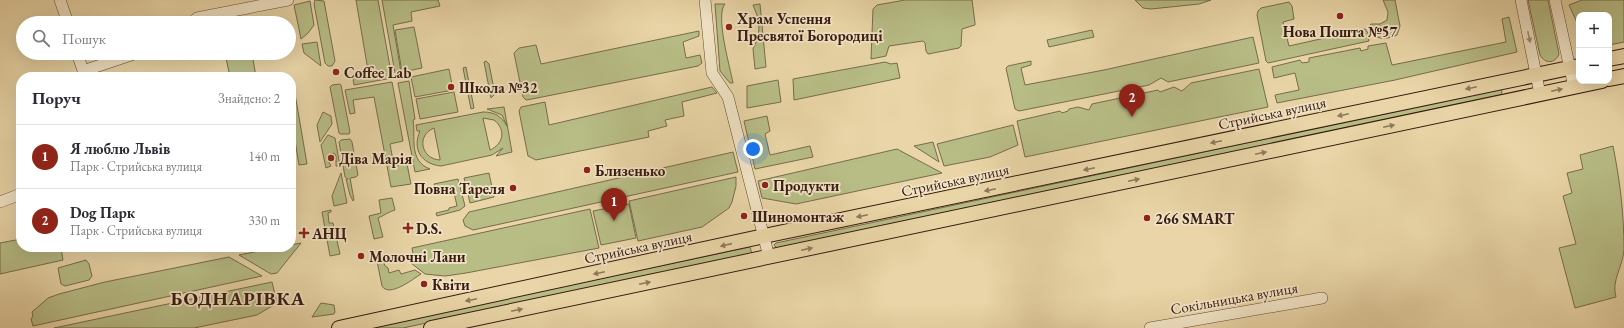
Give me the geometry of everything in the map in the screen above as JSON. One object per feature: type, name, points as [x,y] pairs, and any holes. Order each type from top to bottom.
[{"type":"main road","points":[[1612,58],[1624,56]]},
{"type":"main road","name":"Стрийська вулиця","points":[[339,328],[764,236],[1574,67]]},
{"type":"main road","points":[[1612,78],[1624,76]]},
{"type":"main road","points":[[1501,82],[1506,91],[1507,97],[1504,101]]},
{"type":"main road","points":[[431,328],[480,323],[769,257],[1587,84]]},
{"type":"street","points":[[60,0],[66,16]]},
{"type":"street","points":[[208,16],[288,0]]},
{"type":"street","points":[[706,0],[710,66],[712,73],[728,97],[769,257]]},
{"type":"street","points":[[1521,0],[1540,94]]},
{"type":"street","points":[[1555,0],[1574,67],[1574,87]]},
{"type":"street","points":[[79,60],[83,72]]},
{"type":"street","points":[[89,72],[119,60]]},
{"type":"street","points":[[0,202],[16,196]]},
{"type":"street","name":"Сокільницька вулиця","points":[[1150,328],[1322,298]]},
{"type":"green space","points":[[315,0],[324,1],[335,61],[332,66],[328,66],[325,63],[314,4]]},
{"type":"green space","points":[[356,0],[378,0],[392,78],[354,85],[353,79],[369,76]]},
{"type":"green space","points":[[382,0],[438,0],[440,6],[411,12],[412,21],[393,25],[401,72],[395,73]]},
{"type":"green space","points":[[905,0],[972,0],[975,25],[962,29],[961,46],[959,48],[928,54],[923,41],[889,46],[886,56],[871,59],[873,9],[877,5]]},
{"type":"green space","points":[[1135,0],[1211,0],[1199,4],[1151,9],[1143,8]]},
{"type":"green space","points":[[1383,0],[1395,0],[1400,26],[1397,35],[1384,38],[1371,34],[1369,27],[1371,24],[1380,24],[1387,20],[1388,12]]},
{"type":"green space","points":[[1528,0],[1548,0],[1559,54],[1553,61],[1547,61],[1540,55]]},
{"type":"green space","points":[[1582,0],[1624,0],[1624,42],[1612,44],[1612,12],[1576,12],[1576,20],[1569,5]]},
{"type":"green space","points":[[310,1],[314,25],[301,39],[294,5]]},
{"type":"green space","points":[[1289,2],[1292,6],[1294,19],[1283,22],[1289,46],[1365,29],[1368,33],[1369,41],[1268,63],[1266,61],[1257,15],[1258,11],[1261,8]]},
{"type":"green space","points":[[715,4],[725,4],[722,10],[722,30],[733,83],[730,83],[720,71]]},
{"type":"green space","points":[[760,4],[766,67],[755,69],[753,49],[758,38],[759,28],[757,15],[753,5]]},
{"type":"green space","points":[[1509,17],[1517,52],[1395,80],[1277,103],[1275,95],[1299,90],[1295,73],[1274,78],[1272,67],[1300,60],[1302,63],[1309,62],[1309,58],[1360,48],[1361,51],[1368,49],[1368,46],[1386,43],[1392,65],[1506,42],[1502,19]]},
{"type":"green space","points":[[414,27],[422,68],[402,72],[395,30]]},
{"type":"green space","points":[[1092,30],[1094,37],[1049,47],[1047,40]]},
{"type":"green space","points":[[699,31],[699,36],[683,42],[686,58],[700,55],[702,63],[698,66],[532,99],[526,100],[523,97],[514,53],[519,48],[536,45],[541,64]]},
{"type":"green space","points":[[1253,37],[1259,63],[1168,82],[1161,78],[1149,85],[1019,111],[1015,109],[1006,68],[1008,66],[1031,61],[1031,65],[1021,68],[1025,85],[1104,70]]},
{"type":"green space","points":[[317,42],[321,66],[304,53],[302,44]]},
{"type":"green space","points":[[226,60],[253,60],[255,72],[229,72]]},
{"type":"green space","points":[[486,61],[489,64],[495,94],[491,98],[484,62]]},
{"type":"green space","points":[[885,62],[891,64],[897,63],[900,78],[794,100],[793,79]]},
{"type":"green space","points":[[466,67],[474,108],[471,109],[463,68]]},
{"type":"green space","points":[[449,69],[453,90],[415,97],[411,77]]},
{"type":"green space","points":[[1259,69],[1268,107],[1025,157],[1017,121],[1060,111],[1062,113],[1068,111],[1069,109],[1078,107],[1089,110],[1092,104],[1158,90],[1160,92],[1174,87],[1182,91],[1191,83]]},
{"type":"green space","points":[[778,80],[781,102],[747,108],[747,86]]},
{"type":"green space","points":[[409,81],[415,119],[413,120],[414,148],[418,160],[430,169],[415,172],[398,83]]},
{"type":"green space","points":[[392,82],[403,141],[390,144],[394,166],[407,164],[411,184],[391,187],[374,97],[353,100],[355,113],[350,114],[345,90]]},
{"type":"green space","points":[[340,84],[350,132],[349,134],[339,133],[330,87],[332,85]]},
{"type":"green space","points":[[712,87],[717,93],[682,102],[684,116],[665,120],[667,126],[648,131],[649,137],[536,160],[528,156],[519,111],[521,107],[545,102],[549,125]]},
{"type":"green space","points":[[1500,89],[1502,91],[1501,95],[777,248],[774,245],[776,243]]},
{"type":"green space","points":[[454,92],[458,112],[420,119],[416,99]]},
{"type":"green space","points":[[296,100],[307,164],[299,165],[296,147]]},
{"type":"green space","points":[[504,107],[512,152],[496,156],[503,148],[492,155],[441,166],[434,165],[423,159],[418,149],[417,144],[420,131],[417,131],[416,125],[483,112],[497,115],[507,126],[502,115],[487,109]],"holes":[[[483,118],[494,120],[502,132],[501,140],[490,150]],[[434,128],[440,159],[440,160],[429,156],[423,146],[423,141],[428,131]]]},
{"type":"green space","points":[[323,112],[331,116],[332,124],[320,142],[317,125]]},
{"type":"green space","points":[[767,116],[770,131],[765,134],[770,155],[810,146],[813,157],[755,169],[744,121]]},
{"type":"green space","points":[[1013,125],[1018,145],[990,157],[944,166],[937,144]]},
{"type":"green space","points":[[328,135],[335,138],[340,166],[336,166],[336,156],[334,153],[328,155],[327,158],[331,166],[326,168],[321,145]]},
{"type":"green space","points":[[350,139],[352,142],[358,175],[350,178],[353,201],[346,179],[348,179],[345,177],[339,142],[341,140]]},
{"type":"green space","points":[[933,142],[939,162],[914,146]]},
{"type":"green space","points":[[1613,146],[1618,172],[1624,237],[1623,256],[1615,285],[1616,297],[1575,308],[1559,248],[1576,244],[1563,196],[1572,193],[1567,173],[1583,169],[1580,155]]},
{"type":"green space","points":[[897,149],[942,173],[796,204],[762,198],[758,181]]},
{"type":"green space","points":[[733,152],[738,172],[473,230],[465,226],[463,220],[469,212]]},
{"type":"green space","points":[[341,173],[347,203],[334,206],[332,196]]},
{"type":"green space","points":[[489,173],[494,197],[470,203],[464,178]]},
{"type":"green space","points":[[736,177],[736,186],[729,208],[702,227],[638,241],[629,201]]},
{"type":"green space","points":[[458,179],[465,206],[460,210],[437,216],[436,213],[449,210],[449,208],[457,206],[453,188],[436,192],[434,184]]},
{"type":"green space","points":[[392,198],[395,210],[378,218],[383,237],[374,239],[369,216],[381,213],[379,200]]},
{"type":"green space","points":[[629,204],[636,238],[601,245],[593,211]]},
{"type":"green space","points":[[590,209],[599,248],[445,276],[425,274],[411,263],[414,259],[412,248]]},
{"type":"green space","points":[[331,210],[331,212],[328,213],[329,223],[333,223],[340,254],[330,256],[322,212]]},
{"type":"green space","points":[[16,240],[16,252],[62,252],[63,260],[0,274],[0,243]]},
{"type":"green space","points":[[301,243],[296,249],[296,244]]},
{"type":"green space","points":[[750,247],[752,254],[403,328],[366,328]]},
{"type":"green space","points":[[254,252],[294,252],[277,273],[271,274],[239,255]]},
{"type":"green space","points":[[229,257],[262,276],[33,326],[31,319],[33,316],[32,312],[48,298],[59,294],[105,282]]},
{"type":"green space","points":[[86,260],[89,264],[92,276],[89,280],[65,286],[61,284],[58,268]]},
{"type":"green space","points":[[383,260],[389,273],[399,270],[401,274],[415,270],[421,274],[395,289],[385,289],[382,286],[377,261]]},
{"type":"green space","points":[[272,282],[277,303],[257,315],[194,328],[54,328]]},
{"type":"green space","points":[[321,303],[334,305],[334,314],[312,317]]},
{"type":"place","name":"Нова Пошта №57","points":[[1340,16]]},
{"type":"place","name":"Храм Успення Пресвятої Богородиці","points":[[729,27]]},
{"type":"place","name":"Coffee Lab","points":[[336,72]]},
{"type":"place","name":"Школа №32","points":[[451,87]]},
{"type":"place","name":"Dog Парк","points":[[1132,117]]},
{"type":"place","name":"Діва Марія","points":[[331,158]]},
{"type":"place","name":"Близенько","points":[[587,170]]},
{"type":"place","name":"Продукти","points":[[765,185]]},
{"type":"place","name":"Повна Тареля","points":[[513,188]]},
{"type":"place","name":"Шиномонтаж","points":[[744,216]]},
{"type":"place","name":"266 SMART","points":[[1147,218]]},
{"type":"place","name":"Я люблю Львів","points":[[614,221]]},
{"type":"place","name":"D.S.","points":[[408,228]]},
{"type":"place","name":"АНЦ","points":[[304,233]]},
{"type":"place","name":"Молочні Лани","points":[[361,256]]},
{"type":"place","name":"Квіти","points":[[424,284]]},
{"type":"district","name":"БОДНАРІВКА","points":[[238,298]]}]
